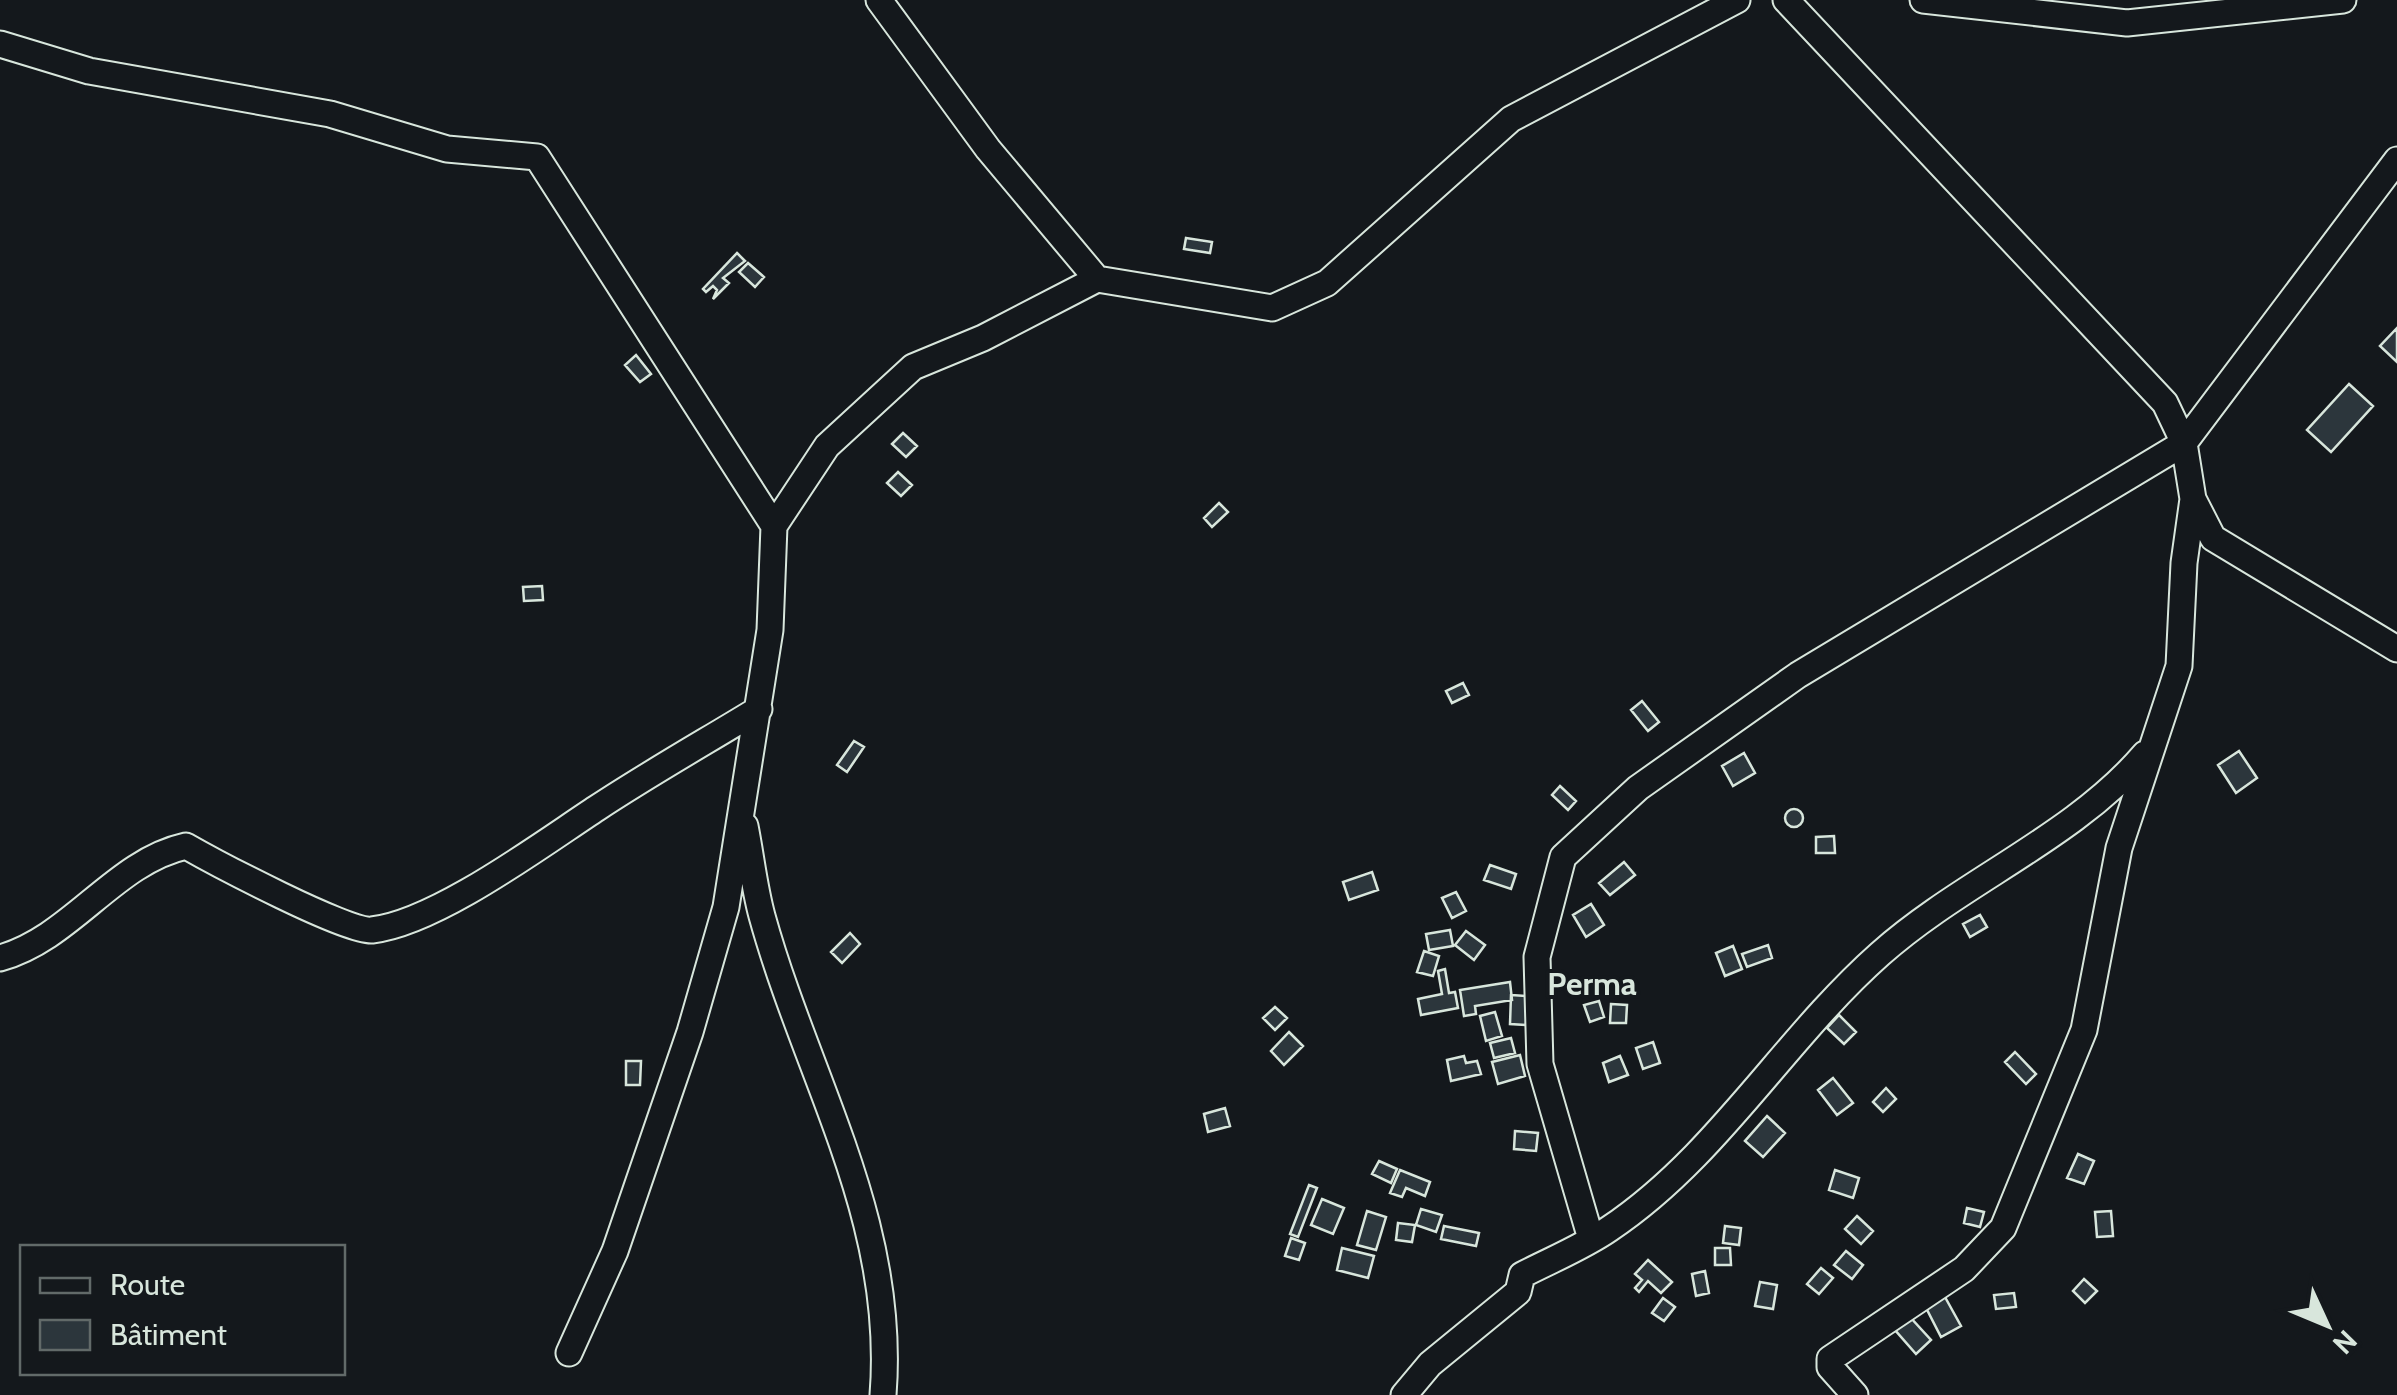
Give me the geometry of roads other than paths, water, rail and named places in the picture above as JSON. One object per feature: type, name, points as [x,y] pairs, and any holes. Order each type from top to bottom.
[{"type":"street","points":[[878,0],[988,150],[1097,279]]},
{"type":"street","points":[[569,1354],[615,1251],[690,1032],[726,907],[770,630],[774,526],[827,446],[913,367],[983,338],[1097,279],[1272,308],[1327,283],[1511,119],[1737,0]]},
{"type":"street","points":[[1786,0],[2165,403],[2184,444],[2193,499],[2184,563],[2179,666],[2120,848],[2084,1030],[2004,1228],[1964,1269],[1835,1352],[1830,1366],[1855,1395]]},
{"type":"street","points":[[1923,0],[2128,23],[2343,0]]},
{"type":"street","points":[[0,44],[89,70],[330,114],[447,150],[537,157],[774,526]]},
{"type":"street","points":[[1591,1239],[1540,1064],[1537,957],[1563,858],[1638,788],[1798,675],[2184,444],[2397,160]]},
{"type":"street","points":[[2193,499],[2213,538],[2397,648]]},
{"type":"street","points":[[0,958],[32,949],[156,853],[186,846],[245,880],[368,931],[407,920],[512,867],[598,808],[759,709]]},
{"type":"street","points":[[1404,1395],[1430,1364],[1518,1292],[1522,1276],[1610,1229],[1702,1149],[1879,955],[1963,890],[2113,791],[2154,743]]},
{"type":"street","points":[[742,811],[762,916],[857,1176],[888,1338],[883,1395]]},
{"type":"district","name":"Perma","points":[[1592,983]]}]
